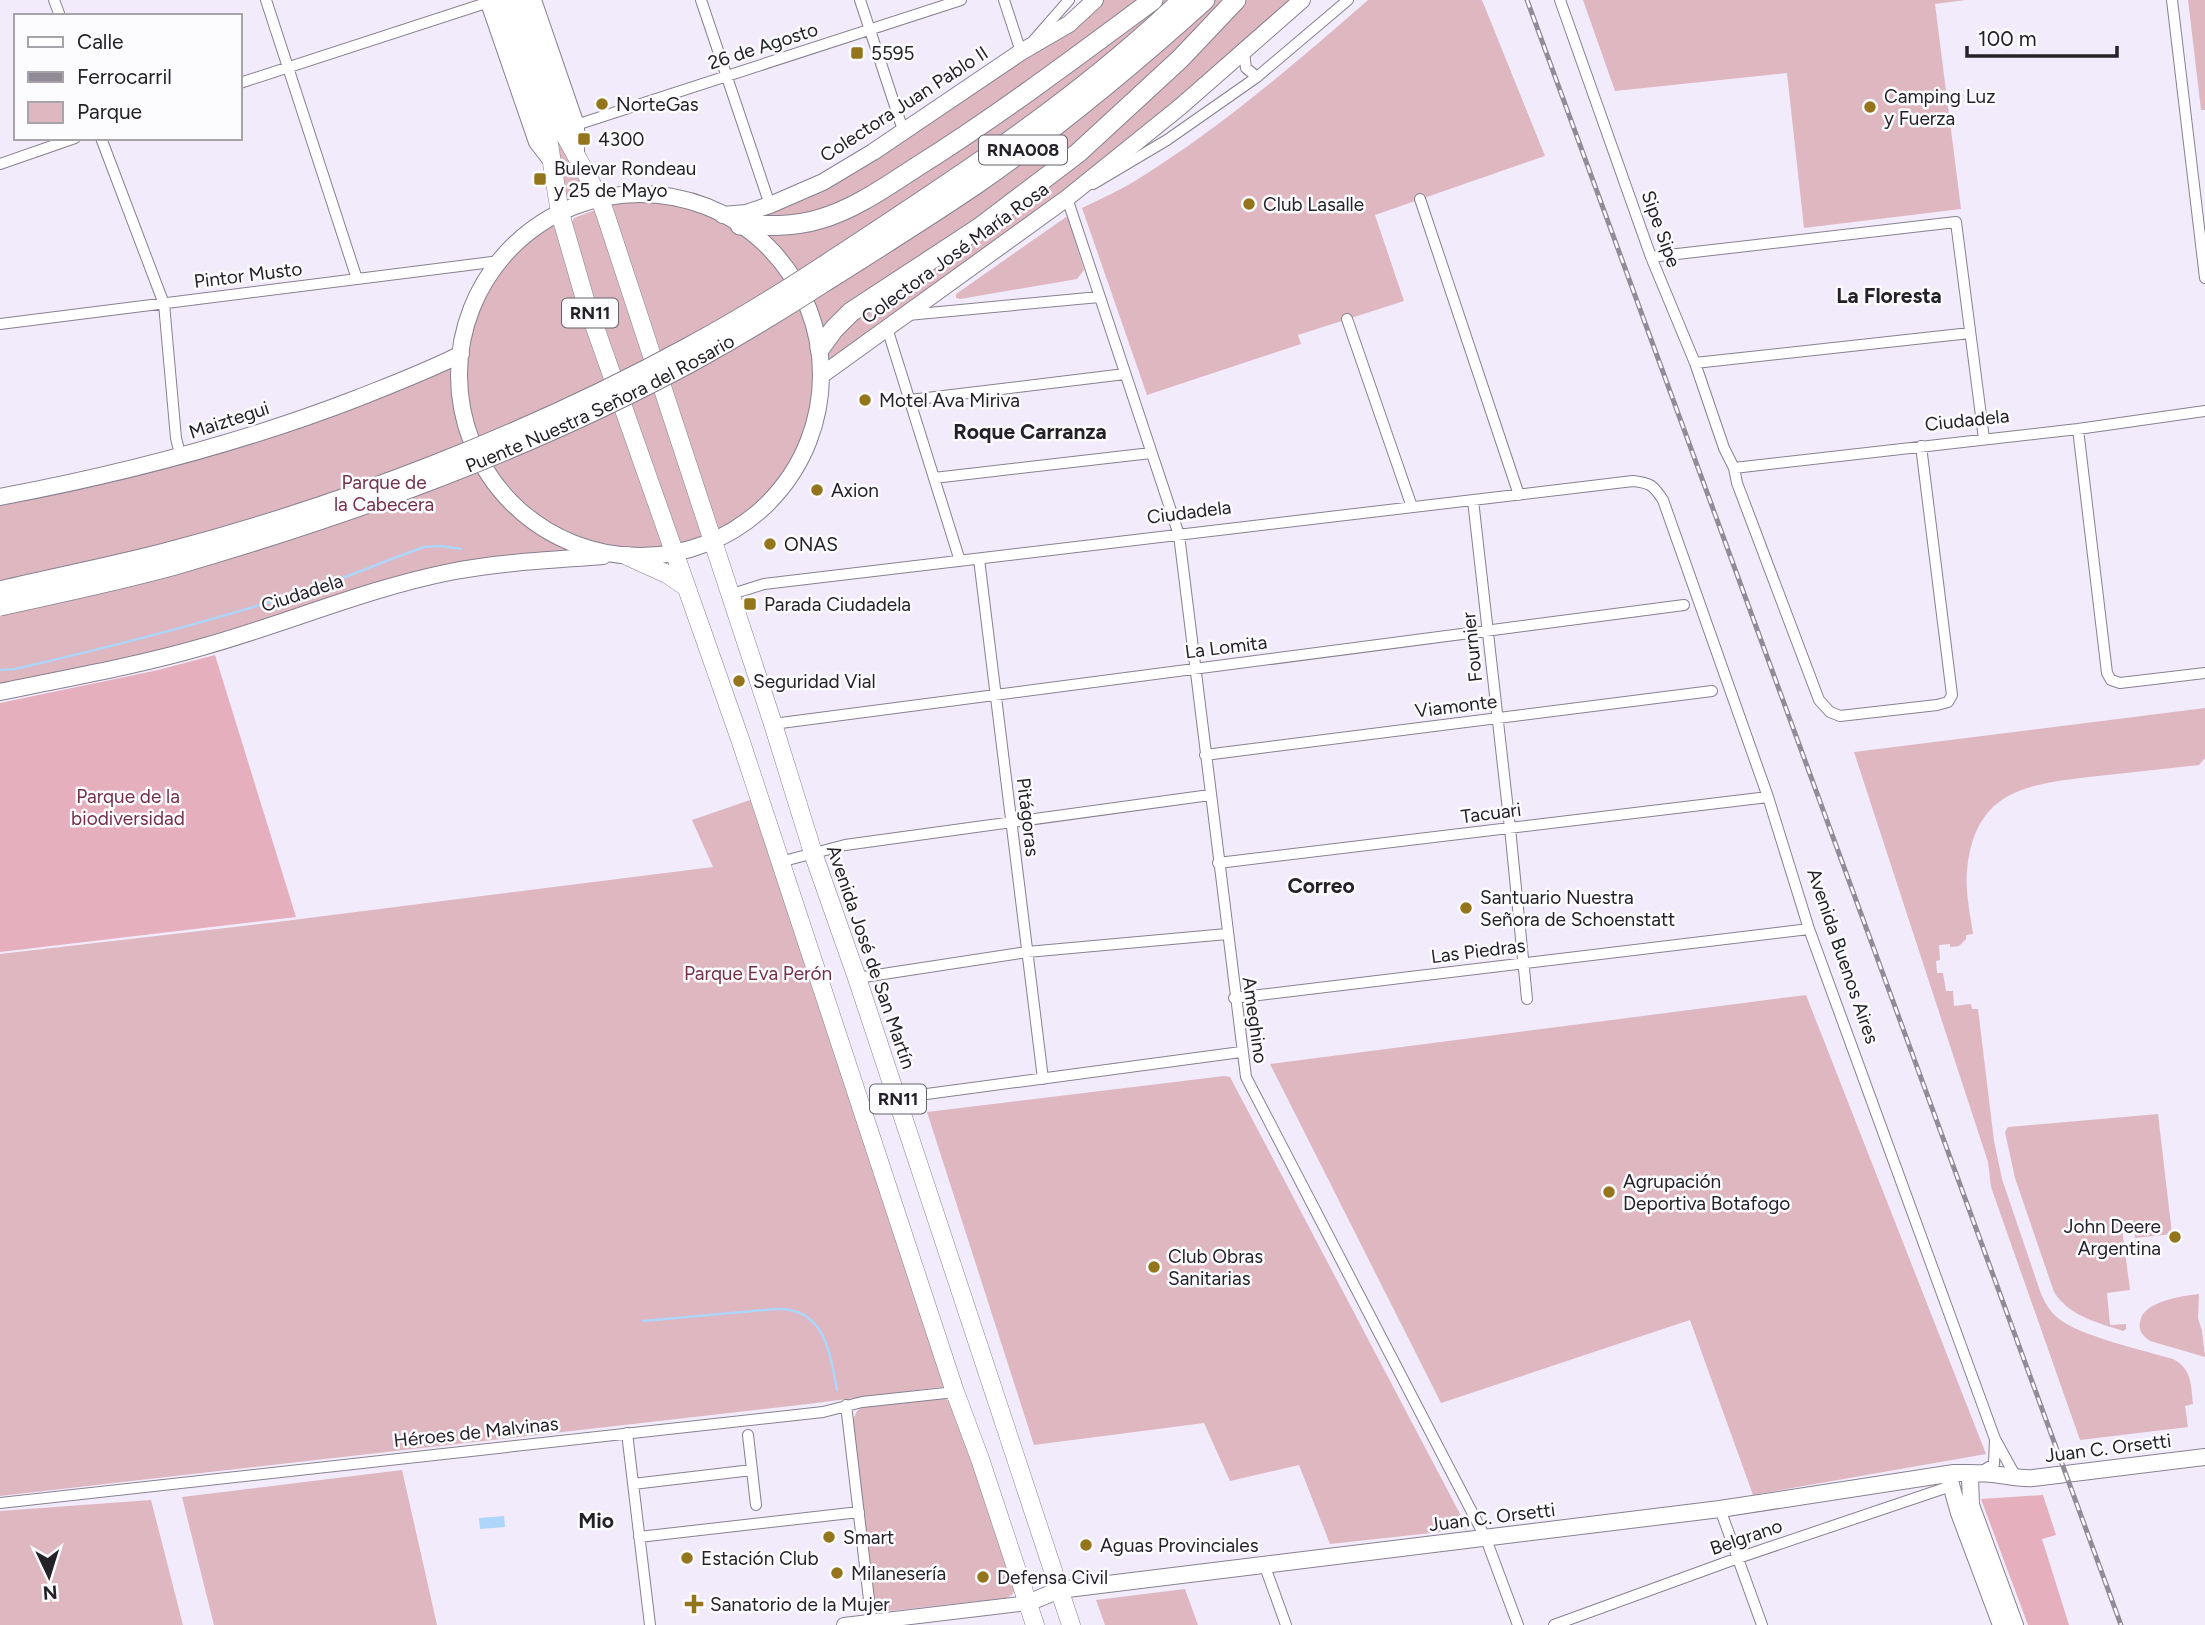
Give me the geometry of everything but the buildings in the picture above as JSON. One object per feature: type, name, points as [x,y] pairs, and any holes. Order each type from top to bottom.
[{"type":"highway","points":[[740,225],[791,225],[818,220],[844,210],[956,142],[1153,0]]},
{"type":"highway","name":"RNA008","points":[[823,275],[1054,110],[1182,0]]},
{"type":"highway","name":"RNA008","points":[[823,275],[977,183],[1060,122],[1140,58],[1205,0]]},
{"type":"highway","points":[[820,348],[851,312],[979,228],[1078,153],[1180,59],[1236,0]]},
{"type":"highway","name":"Puente Nuestra Señora del Rosario","points":[[0,591],[165,553],[262,524],[416,471],[495,439],[639,374],[823,275]]},
{"type":"highway","name":"Puente Nuestra Señora del Rosario","points":[[0,606],[184,562],[355,508],[438,478],[502,452],[642,387],[765,320],[823,275]]},
{"type":"main road","points":[[520,0],[562,130],[600,199]]},
{"type":"main road","points":[[533,0],[576,125],[576,155]]},
{"type":"main road","name":"Colectora Juan Pablo II","points":[[723,215],[746,213],[771,205],[823,182],[873,152],[1023,51],[1069,24],[1095,0]]},
{"type":"main road","name":"Colectora José María Rosa","points":[[822,375],[1067,198],[1244,53],[1301,0]]},
{"type":"main road","points":[[493,1],[548,138],[561,213]]},
{"type":"main road","name":"Ciudadela","points":[[0,692],[95,673],[202,647],[390,585],[453,571],[505,564],[675,553],[712,541],[737,528],[760,511],[779,492],[796,467],[808,444],[817,415],[822,375],[820,348],[813,318],[801,291],[784,266],[771,251],[740,225],[693,203],[659,195],[629,193],[611,195],[561,213],[519,242],[500,261],[485,282],[472,310],[461,354],[460,391],[465,421],[482,464],[500,490],[520,511],[558,536],[598,551],[623,555]]},
{"type":"main road","name":"RN11","points":[[600,199],[712,541]]},
{"type":"main road","name":"RN11","points":[[561,213],[584,296],[740,739],[955,1392],[1035,1625]]},
{"type":"main road","name":"Maiztegui","points":[[0,497],[181,458],[336,406],[461,354]]},
{"type":"main road","name":"Avenida José de San Martín","points":[[712,541],[813,853],[858,978],[1071,1625]]},
{"type":"main road","points":[[623,555],[667,574],[686,587]]},
{"type":"main road","name":"Juan C. Orsetti","points":[[1028,1603],[1059,1590],[1720,1510],[1930,1478],[2000,1475],[2017,1479],[2205,1457]]},
{"type":"main road","points":[[1964,1478],[1959,1513],[2001,1625]]},
{"type":"main road","points":[[1964,1478],[1971,1505],[2015,1625]]},
{"type":"street","points":[[266,0],[357,279]]},
{"type":"street","points":[[701,0],[771,205]]},
{"type":"street","points":[[860,0],[903,130]]},
{"type":"street","name":"26 de Agosto","points":[[576,125],[961,0]]},
{"type":"street","points":[[1004,0],[1023,51],[1069,0]]},
{"type":"street","points":[[1067,198],[1167,140],[1257,77],[1348,0]]},
{"type":"street","name":"Sipe Sipe","points":[[1560,0],[1651,257],[1695,363],[1724,448],[1734,468],[1737,483],[1819,700],[1830,712],[1840,716],[1937,705],[1948,702],[1952,695],[1922,446]]},
{"type":"street","points":[[2172,0],[2205,278]]},
{"type":"street","points":[[242,82],[493,1]]},
{"type":"street","points":[[1244,53],[1246,68],[1257,77]]},
{"type":"street","points":[[0,164],[69,140]]},
{"type":"street","points":[[101,140],[163,304],[176,438],[181,458]]},
{"type":"street","name":"Ameghino","points":[[1067,198],[1179,535],[1245,1077],[1486,1539],[1518,1625]]},
{"type":"street","points":[[1420,200],[1519,495]]},
{"type":"street","points":[[1651,257],[1956,222],[1984,439]]},
{"type":"street","name":"Pintor Musto","points":[[0,324],[500,261]]},
{"type":"street","points":[[908,315],[1099,297]]},
{"type":"street","points":[[1347,319],[1412,507]]},
{"type":"street","points":[[887,328],[960,561]]},
{"type":"street","points":[[1695,363],[1970,333]]},
{"type":"street","points":[[910,400],[1125,374]]},
{"type":"street","name":"Ciudadela","points":[[1734,468],[2078,429],[2205,411]]},
{"type":"street","points":[[2078,429],[2107,673],[2111,680],[2120,683],[2205,673]]},
{"type":"street","points":[[934,478],[1151,453]]},
{"type":"street","name":"Ciudadela","points":[[729,595],[764,584],[1412,507],[1633,481],[1654,486]]},
{"type":"street","name":"Avenida Buenos Aires","points":[[1654,486],[1663,500],[1768,797],[1809,929],[1995,1439],[2017,1479]]},
{"type":"street","name":"Fournier","points":[[1474,500],[1527,999]]},
{"type":"street","name":"Pitágoras","points":[[979,559],[1043,1079]]},
{"type":"street","name":"La Lomita","points":[[773,724],[1684,605]]},
{"type":"street","name":"Viamonte","points":[[1205,755],[1712,691]]},
{"type":"street","points":[[780,862],[845,845],[1210,795]]},
{"type":"street","name":"Tacuari","points":[[1218,863],[1768,797]]},
{"type":"street","name":"Las Piedras","points":[[1234,998],[1809,929]]},
{"type":"street","points":[[858,978],[1027,952],[1227,934]]},
{"type":"street","points":[[897,1098],[1241,1052]]},
{"type":"street","name":"Héroes de Malvinas","points":[[0,1503],[823,1412],[846,1405],[955,1392]]},
{"type":"street","points":[[846,1405],[872,1623]]},
{"type":"street","points":[[627,1433],[650,1625]]},
{"type":"street","points":[[748,1435],[757,1505]]},
{"type":"street","points":[[1964,1478],[1994,1464],[1995,1439]]},
{"type":"street","points":[[633,1484],[752,1470]]},
{"type":"street","name":"Belgrano","points":[[1554,1625],[1964,1478]]},
{"type":"street","points":[[1720,1510],[1762,1625]]},
{"type":"street","points":[[639,1537],[859,1511]]},
{"type":"street","points":[[1264,1564],[1286,1625]]},
{"type":"street","points":[[844,1625],[1028,1603]]},
{"type":"green space","name":"Parque de la Cabecera","points":[[488,0],[533,0],[576,155],[600,199],[631,194],[663,196],[723,215],[823,182],[1095,0],[1302,0],[1180,107],[822,374],[813,429],[792,474],[758,511],[712,541],[599,199],[561,213],[675,553],[505,564],[453,571],[202,647],[0,692],[0,497],[181,458],[461,354],[473,309],[494,272],[523,240],[560,213]]},
{"type":"green space","name":"Club Lasalle","points":[[1368,0],[1482,0],[1545,156],[1375,215],[1404,301],[1298,335],[1301,344],[1147,395],[1082,208],[1135,181],[1196,140],[1284,72]]},
{"type":"green space","name":"Camping Luz y Fuerza","points":[[1583,0],[1965,0],[1935,4],[1961,209],[1804,228],[1787,73],[1615,91]]},
{"type":"green space","points":[[2188,0],[2205,0],[2205,110],[2201,110]]},
{"type":"green space","points":[[595,210],[704,539],[681,545],[571,231],[574,218]]},
{"type":"green space","points":[[1066,217],[1084,270],[1077,279],[956,298],[956,294]]},
{"type":"green space","name":"Parque de la biodiversidad","points":[[215,655],[296,917],[0,952],[0,703],[158,670]]},
{"type":"green space","points":[[2205,708],[2205,758],[2199,765],[2050,782],[2010,795],[1994,806],[1981,821],[1972,842],[1967,870],[1967,894],[1973,934],[1966,935],[1966,939],[1959,946],[1939,945],[1940,960],[1936,961],[1937,973],[1943,973],[1946,991],[1953,991],[1954,1006],[1971,1004],[1972,1009],[1978,1009],[1994,1141],[2002,1179],[2047,1306],[2058,1318],[2080,1330],[2173,1359],[2184,1368],[2189,1378],[2193,1404],[2185,1406],[2188,1427],[2080,1440],[1991,1187],[1988,1162],[1854,752]]},
{"type":"green space","name":"Parque Eva Perón","points":[[753,799],[945,1384],[942,1387],[0,1496],[0,954],[713,867],[692,820]]},
{"type":"green space","name":"Agrupación Deportiva Botafogo","points":[[1806,995],[1986,1454],[1753,1495],[1690,1320],[1441,1403],[1270,1064]]},
{"type":"green space","name":"Club Obras Sanitarias","points":[[1230,1077],[1468,1529],[1330,1544],[1299,1465],[1230,1481],[1204,1423],[1034,1445],[927,1112]]},
{"type":"green space","points":[[2158,1114],[2172,1234],[2135,1238],[2133,1220],[2121,1221],[2130,1290],[2107,1293],[2110,1325],[2126,1324],[2123,1331],[2076,1313],[2054,1292],[2015,1178],[2005,1132],[2008,1127]]},
{"type":"green space","points":[[2199,1294],[2198,1318],[2205,1357],[2150,1341],[2142,1333],[2140,1322],[2148,1309],[2164,1301]]},
{"type":"green space","points":[[938,1398],[955,1404],[1015,1589],[1012,1595],[1006,1598],[881,1612],[876,1610],[874,1605],[852,1421],[862,1407]]},
{"type":"green space","points":[[402,1470],[437,1625],[214,1625],[182,1497]]},
{"type":"green space","points":[[2043,1495],[2056,1535],[2042,1539],[2069,1625],[2028,1625],[1981,1499]]},
{"type":"green space","points":[[151,1500],[183,1625],[0,1625],[0,1511]]},
{"type":"green space","points":[[1185,1589],[1198,1625],[1105,1625],[1096,1600]]},
{"type":"water","points":[[504,1516],[505,1527],[480,1529],[479,1518]]},
{"type":"waterway","points":[[0,670],[87,652],[228,614],[315,588],[424,547],[461,549]]},
{"type":"waterway","points":[[643,1321],[776,1309],[792,1310],[815,1324],[822,1335],[828,1348],[837,1390]]},
{"type":"railway","points":[[1527,0],[2121,1625]]},
{"type":"place","name":"5595","points":[[857,53]]},
{"type":"place","name":"NorteGas","points":[[602,104]]},
{"type":"place","name":"Camping Luz y Fuerza","points":[[1870,107]]},
{"type":"place","name":"4300","points":[[584,139]]},
{"type":"place","name":"Bulevar Rondeau y 25 de Mayo","points":[[540,179]]},
{"type":"place","name":"Club Lasalle","points":[[1249,204]]},
{"type":"place","name":"Motel Ava Miriva","points":[[865,400]]},
{"type":"place","name":"Axion","points":[[817,490]]},
{"type":"place","name":"ONAS","points":[[770,544]]},
{"type":"place","name":"Parada Ciudadela","points":[[750,604]]},
{"type":"place","name":"Seguridad Vial","points":[[739,681]]},
{"type":"place","name":"Santuario Nuestra Señora de Schoenstatt","points":[[1466,908]]},
{"type":"place","name":"Agrupación Deportiva Botafogo","points":[[1609,1192]]},
{"type":"place","name":"John Deere Argentina","points":[[2175,1237]]},
{"type":"place","name":"Club Obras Sanitarias","points":[[1154,1267]]},
{"type":"place","name":"Smart","points":[[829,1537]]},
{"type":"place","name":"Aguas Provinciales","points":[[1086,1545]]},
{"type":"place","name":"Estación Club","points":[[687,1558]]},
{"type":"place","name":"Milanesería","points":[[837,1573]]},
{"type":"place","name":"Defensa Civil","points":[[983,1577]]},
{"type":"place","name":"Sanatorio de la Mujer","points":[[694,1604]]},
{"type":"district","name":"La Floresta","points":[[1889,295]]},
{"type":"district","name":"Roque Carranza","points":[[1030,431]]},
{"type":"district","name":"Correo","points":[[1321,885]]},
{"type":"district","name":"Mio","points":[[596,1520]]}]
